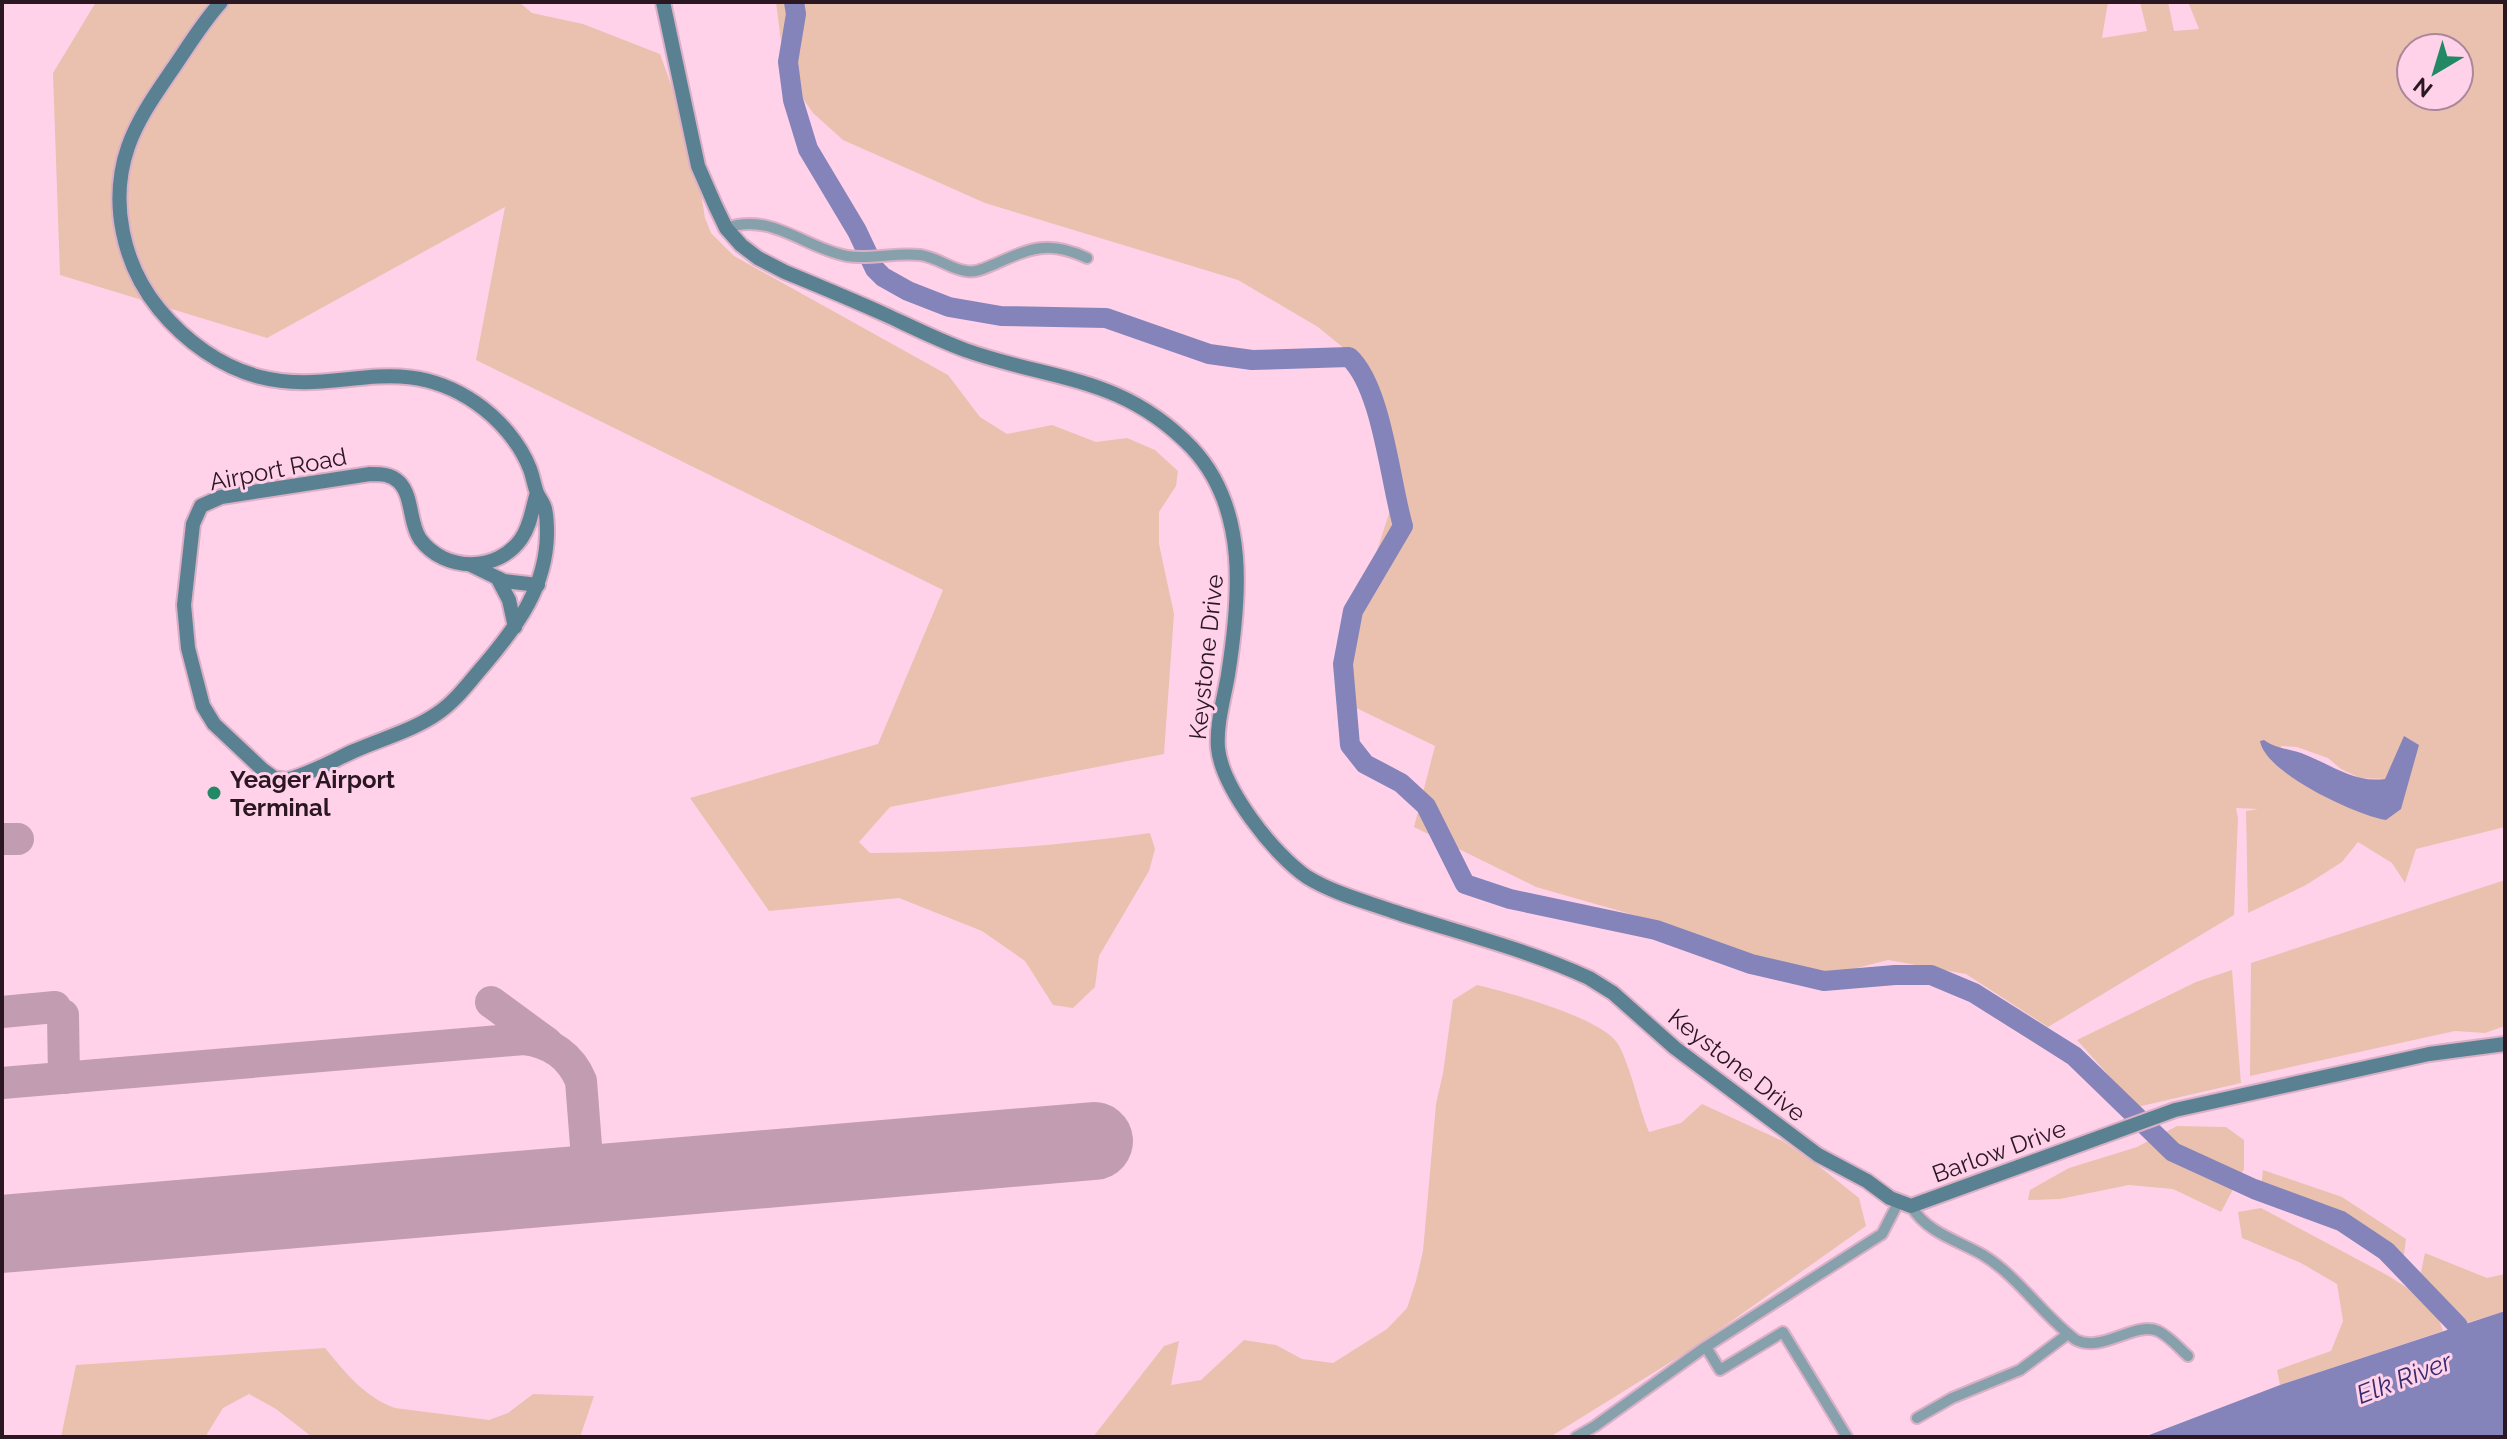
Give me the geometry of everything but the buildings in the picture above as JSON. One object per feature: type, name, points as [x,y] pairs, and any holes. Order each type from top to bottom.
[{"type":"street","name":"Airport Road","points":[[221,2],[204,22],[148,107],[128,144],[120,184],[120,219],[130,258],[146,292],[189,340],[229,365],[251,374],[302,382],[405,376],[434,383],[462,395],[488,413],[512,437],[529,466],[545,508],[547,523],[546,555],[538,585],[515,627],[460,693],[435,716],[292,779],[280,780],[263,770],[229,739],[205,710],[188,648],[184,618],[193,524],[198,510],[221,497],[355,476],[387,475],[403,487],[413,525],[426,545],[450,560],[471,565],[498,579],[514,584],[538,585]]},
{"type":"street","name":"Keystone Drive","points":[[663,2],[698,166],[726,228],[741,245],[773,267],[963,349],[1082,380],[1122,396],[1185,441],[1205,464],[1221,492],[1237,558],[1237,616],[1219,731],[1220,758],[1240,800],[1283,856],[1305,876],[1345,895],[1574,971],[1602,985],[1675,1048],[1801,1142],[1905,1204],[1923,1223],[1981,1254],[2007,1273],[2068,1334]]},
{"type":"street","points":[[726,228],[749,223],[771,226],[835,253],[858,257],[931,257],[973,272],[1041,247],[1059,248],[1087,258]]},
{"type":"street","points":[[471,565],[494,560],[519,542],[528,526],[537,493]]},
{"type":"street","points":[[498,579],[509,600],[515,627]]},
{"type":"street","name":"Barlow Drive","points":[[1905,1204],[2163,1114],[2416,1056],[2505,1044]]},
{"type":"street","points":[[1576,1437],[1706,1347],[1882,1234],[1905,1204]]},
{"type":"street","points":[[1917,1418],[1952,1398],[2020,1370],[2068,1334],[2084,1344],[2091,1344],[2149,1329],[2156,1330],[2188,1356]]},
{"type":"street","points":[[1706,1347],[1720,1370],[1783,1332],[1847,1437]]},
{"type":"shaded area","points":[[96,2],[519,2],[532,13],[583,24],[660,54],[694,148],[705,218],[711,233],[734,256],[948,375],[980,417],[1007,434],[1052,425],[1096,442],[1127,438],[1155,450],[1178,471],[1176,486],[1159,512],[1159,544],[1174,614],[1164,754],[890,807],[859,842],[870,853],[940,852],[1045,845],[1150,833],[1155,849],[1149,871],[1099,956],[1095,987],[1073,1008],[1053,1005],[1025,961],[982,931],[899,898],[769,911],[690,798],[878,744],[943,590],[476,360],[505,207],[267,338],[60,275],[53,73]]},
{"type":"shaded area","points":[[776,2],[2108,2],[2102,38],[2147,31],[2140,2],[2168,2],[2174,31],[2199,29],[2188,2],[2505,2],[2505,827],[2416,849],[2405,883],[2392,863],[2358,842],[2342,862],[2306,885],[2248,913],[2246,811],[2258,809],[2236,808],[2234,915],[2048,1027],[1966,974],[1888,960],[1833,974],[1771,966],[1648,919],[1536,887],[1414,827],[1435,746],[1350,705],[1343,632],[1368,578],[1397,489],[1386,434],[1357,359],[1318,327],[1238,280],[985,203],[843,140],[813,113],[785,73]],"holes":[[[2404,737],[2378,818],[2328,798],[2271,760],[2282,746],[2297,747],[2328,758],[2341,769],[2360,778],[2385,779]]]},
{"type":"shaded area","points":[[2505,880],[2505,1026],[2485,1033],[2455,1031],[2250,1076],[2251,963]]},
{"type":"shaded area","points":[[2232,970],[2241,1083],[2137,1107],[2077,1040],[2196,982]]},
{"type":"shaded area","points":[[1477,985],[1553,1007],[1609,1034],[1623,1053],[1649,1132],[1681,1123],[1702,1104],[1783,1141],[1820,1167],[1859,1198],[1866,1226],[1695,1347],[1550,1437],[1093,1437],[1164,1346],[1179,1341],[1171,1385],[1201,1380],[1244,1340],[1276,1345],[1302,1359],[1333,1363],[1387,1329],[1407,1308],[1423,1251],[1436,1104],[1453,1000]]},
{"type":"shaded area","points":[[2177,1126],[2226,1127],[2244,1140],[2244,1169],[2221,1212],[2173,1189],[2129,1185],[2060,1199],[2028,1200],[2030,1190],[2069,1168],[2137,1147]]},
{"type":"shaded area","points":[[2263,1170],[2342,1197],[2406,1239],[2403,1263],[2358,1224],[2316,1205],[2261,1189]]},
{"type":"shaded area","points":[[2261,1208],[2387,1275],[2434,1305],[2443,1331],[2280,1385],[2277,1370],[2331,1351],[2343,1321],[2337,1284],[2301,1263],[2242,1238],[2238,1212]]},
{"type":"shaded area","points":[[2425,1253],[2487,1278],[2505,1274],[2505,1311],[2464,1324],[2420,1277]]},
{"type":"shaded area","points":[[325,1348],[365,1391],[395,1408],[489,1420],[508,1413],[533,1394],[594,1396],[580,1437],[312,1437],[276,1409],[249,1394],[223,1408],[208,1437],[61,1437],[76,1365]]},
{"type":"water","points":[[2404,736],[2419,745],[2401,809],[2386,820],[2354,810],[2294,779],[2266,753],[2260,741],[2301,753],[2354,776],[2374,780],[2385,779]]},
{"type":"water","name":"Elk River","points":[[2505,1311],[2505,1437],[2144,1437],[2280,1385]]},
{"type":"waterway","points":[[794,2],[796,14],[788,62],[793,100],[808,149],[857,231],[875,269],[883,277],[908,291],[949,307],[1001,316],[1106,318],[1209,354],[1252,360],[1349,357],[1360,371],[1370,390],[1384,436],[1403,526],[1353,611],[1343,664],[1350,745],[1365,764],[1401,783],[1426,806],[1465,884],[1510,899],[1656,930],[1751,964],[1824,981],[1931,975],[1974,993],[2074,1056],[2173,1152],[2254,1189],[2341,1221],[2386,1251],[2458,1326]]},
{"type":"taxiway","points":[[2,839],[18,839]]},
{"type":"taxiway","points":[[491,1002],[547,1043]]},
{"type":"taxiway","points":[[2,1012],[55,1007]]},
{"type":"taxiway","points":[[63,1015],[64,1078]]},
{"type":"taxiway","points":[[2,1083],[524,1039],[551,1047],[577,1072],[581,1081],[589,1184]]},
{"type":"runway","points":[[2,1234],[1094,1141]]},
{"type":"place","name":"Yeager Airport Terminal","points":[[214,793]]}]
